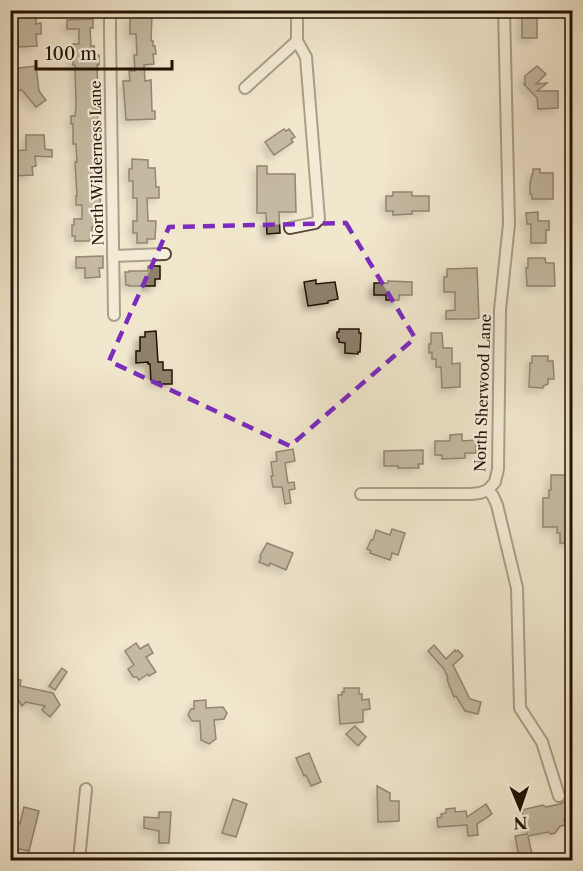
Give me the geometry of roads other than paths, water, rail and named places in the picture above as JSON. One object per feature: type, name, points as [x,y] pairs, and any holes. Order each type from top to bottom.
[{"type":"street","name":"North Wilderness Lane","points":[[112,10],[110,33],[114,315]]},
{"type":"street","points":[[290,228],[315,223],[319,219],[306,57],[297,40],[297,10]]},
{"type":"street","name":"North Sherwood Lane","points":[[504,10],[509,224],[500,310],[498,470],[495,482],[488,490],[497,505],[517,588],[520,708],[542,742],[559,796]]},
{"type":"street","points":[[245,88],[297,40]]},
{"type":"street","points":[[113,256],[165,254]]},
{"type":"street","points":[[361,494],[471,494],[488,490]]},
{"type":"street","points":[[79,861],[86,789]]}]
